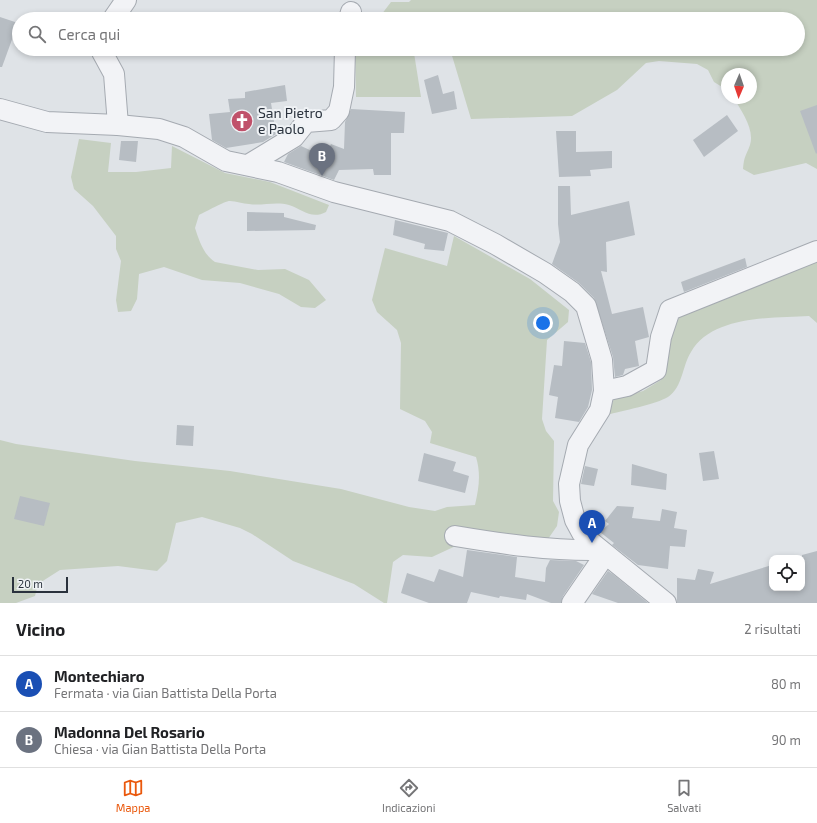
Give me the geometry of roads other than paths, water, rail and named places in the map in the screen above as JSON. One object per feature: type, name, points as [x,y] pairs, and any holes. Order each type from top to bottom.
[{"type":"street","points":[[118,12],[126,0]]},
{"type":"street","points":[[104,56],[114,74],[118,125]]},
{"type":"street","points":[[248,165],[294,137],[306,122],[331,120],[339,111],[344,87],[345,56]]},
{"type":"street","points":[[0,109],[47,122],[118,125],[159,129],[184,137],[226,161],[278,172],[334,192],[450,221],[495,244],[545,273],[572,292],[586,306],[602,360],[604,391],[600,410],[578,445],[568,484],[570,501],[575,520],[582,533],[666,603]]},
{"type":"street","points":[[604,391],[627,386],[656,370],[661,337],[670,310],[817,251]]},
{"type":"street","points":[[455,536],[518,547],[603,552]]},
{"type":"street","points":[[572,603],[603,552]]},
{"type":"place","name":"San Pietro e Paolo","points":[[242,121]]},
{"type":"place","name":"Madonna Del Rosario","points":[[322,176]]},
{"type":"place","name":"Montechiaro","points":[[592,543]]}]
